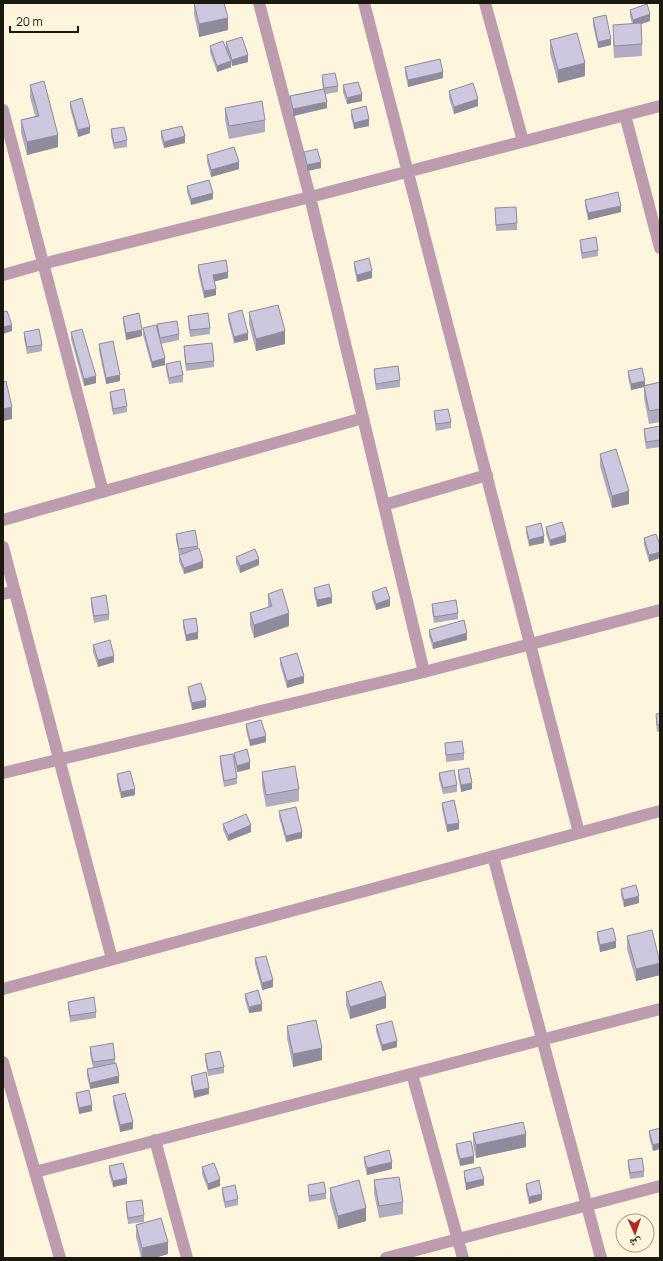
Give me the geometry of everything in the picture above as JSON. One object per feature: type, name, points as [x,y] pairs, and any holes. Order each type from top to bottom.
[{"type":"street","points":[[259,3],[310,197],[424,672]]},
{"type":"street","points":[[364,3],[579,833]]},
{"type":"street","points":[[485,3],[522,141]]},
{"type":"street","points":[[3,275],[660,106]]},
{"type":"street","points":[[3,110],[42,264],[103,492]]},
{"type":"street","points":[[625,115],[660,248]]},
{"type":"street","points":[[3,520],[363,418]]},
{"type":"street","points":[[384,505],[487,475]]},
{"type":"street","points":[[3,547],[112,960]]},
{"type":"street","points":[[3,594],[15,591]]},
{"type":"street","points":[[3,773],[424,672],[660,610]]},
{"type":"street","points":[[3,989],[660,811]]},
{"type":"street","points":[[494,856],[601,1258]]},
{"type":"street","points":[[35,1172],[660,1009]]},
{"type":"street","points":[[3,1062],[60,1258]]},
{"type":"street","points":[[412,1074],[463,1258]]},
{"type":"street","points":[[154,1140],[187,1258]]},
{"type":"street","points":[[386,1258],[660,1186]]},
{"type":"building","points":[[194,3],[224,3],[228,18],[199,24]]},
{"type":"building","points":[[647,4],[650,14],[633,20],[630,10]]},
{"type":"building","points":[[606,15],[611,39],[598,42],[593,18]]},
{"type":"building","points":[[641,23],[642,44],[614,46],[613,25]]},
{"type":"building","points":[[577,33],[585,63],[558,70],[550,40]]},
{"type":"building","points":[[242,37],[248,55],[232,60],[226,42]]},
{"type":"building","points":[[223,41],[231,61],[217,66],[210,46]]},
{"type":"building","points":[[440,59],[443,72],[408,80],[405,67]]},
{"type":"building","points":[[335,73],[338,86],[324,88],[322,75]]},
{"type":"building","points":[[44,81],[58,135],[27,142],[21,120],[39,116],[30,85]]},
{"type":"building","points":[[358,82],[362,94],[347,98],[343,85]]},
{"type":"building","points":[[473,83],[478,99],[454,107],[449,91]]},
{"type":"building","points":[[324,89],[327,102],[293,109],[290,96]]},
{"type":"building","points":[[82,98],[90,127],[78,130],[70,102]]},
{"type":"building","points":[[262,101],[265,120],[229,126],[225,108]]},
{"type":"building","points":[[366,106],[369,119],[354,123],[351,110]]},
{"type":"building","points":[[182,126],[185,136],[164,142],[161,131]]},
{"type":"building","points":[[124,127],[127,140],[114,143],[111,129]]},
{"type":"building","points":[[234,147],[239,162],[211,170],[207,155]]},
{"type":"building","points":[[317,149],[321,162],[307,165],[304,152]]},
{"type":"building","points":[[209,180],[213,193],[191,199],[187,186]]},
{"type":"building","points":[[618,192],[621,206],[588,213],[585,200]]},
{"type":"building","points":[[516,207],[517,223],[496,225],[495,208]]},
{"type":"building","points":[[596,237],[598,250],[582,253],[580,240]]},
{"type":"building","points":[[369,258],[372,271],[357,275],[354,262]]},
{"type":"building","points":[[226,260],[228,272],[213,275],[216,289],[204,291],[198,265]]},
{"type":"building","points":[[278,305],[285,331],[256,339],[249,312]]},
{"type":"building","points":[[242,310],[248,333],[234,337],[228,314]]},
{"type":"building","points":[[7,311],[12,325],[3,327],[3,312]]},
{"type":"building","points":[[139,313],[142,330],[126,333],[123,317]]},
{"type":"building","points":[[208,313],[210,328],[190,330],[188,316]]},
{"type":"building","points":[[177,321],[179,334],[160,338],[157,324]]},
{"type":"building","points":[[156,325],[165,358],[152,362],[143,328]]},
{"type":"building","points":[[39,329],[42,345],[27,347],[24,332]]},
{"type":"building","points":[[82,329],[96,376],[84,379],[71,332]]},
{"type":"building","points":[[113,341],[120,375],[106,378],[99,344]]},
{"type":"building","points":[[212,343],[214,361],[186,364],[184,346]]},
{"type":"building","points":[[180,361],[183,375],[169,378],[166,364]]},
{"type":"building","points":[[398,366],[400,380],[376,384],[374,369]]},
{"type":"building","points":[[642,368],[645,381],[631,384],[628,371]]},
{"type":"building","points":[[6,381],[12,407],[3,409],[3,382]]},
{"type":"building","points":[[660,382],[660,409],[649,411],[644,386]]},
{"type":"building","points":[[124,389],[127,406],[113,409],[110,392]]},
{"type":"building","points":[[448,409],[451,422],[436,424],[434,411]]},
{"type":"building","points":[[660,426],[660,440],[646,442],[644,429]]},
{"type":"building","points":[[616,449],[629,491],[612,496],[600,454]]},
{"type":"building","points":[[562,522],[566,535],[550,540],[546,527]]},
{"type":"building","points":[[541,523],[544,536],[529,540],[526,527]]},
{"type":"building","points":[[195,530],[198,546],[179,549],[176,534]]},
{"type":"building","points":[[656,534],[660,545],[660,552],[649,555],[644,538]]},
{"type":"building","points":[[199,548],[203,561],[184,568],[179,555]]},
{"type":"building","points":[[255,549],[259,559],[240,566],[236,557]]},
{"type":"building","points":[[329,584],[332,597],[317,600],[314,588]]},
{"type":"building","points":[[386,587],[390,599],[376,604],[372,592]]},
{"type":"building","points":[[282,589],[289,613],[254,625],[250,613],[272,606],[268,594]]},
{"type":"building","points":[[106,595],[109,614],[94,616],[91,598]]},
{"type":"building","points":[[456,600],[458,613],[434,617],[432,604]]},
{"type":"building","points":[[196,618],[198,632],[186,635],[183,620]]},
{"type":"building","points":[[464,620],[467,633],[433,643],[429,630]]},
{"type":"building","points":[[110,640],[114,656],[98,660],[93,645]]},
{"type":"building","points":[[297,653],[304,676],[287,681],[280,658]]},
{"type":"building","points":[[201,683],[206,700],[192,703],[188,687]]},
{"type":"building","points":[[660,713],[660,725],[657,725],[656,714]]},
{"type":"building","points":[[261,720],[266,736],[250,740],[246,724]]},
{"type":"building","points":[[462,741],[464,753],[446,755],[445,743]]},
{"type":"building","points":[[247,749],[250,762],[237,766],[234,753]]},
{"type":"building","points":[[233,754],[237,778],[224,781],[220,756]]},
{"type":"building","points":[[295,766],[299,789],[266,795],[262,772]]},
{"type":"building","points":[[469,768],[472,783],[461,785],[458,770]]},
{"type":"building","points":[[454,770],[457,785],[443,788],[439,773]]},
{"type":"building","points":[[130,771],[135,789],[121,792],[117,774]]},
{"type":"building","points":[[454,800],[459,823],[447,825],[442,803]]},
{"type":"building","points":[[296,807],[302,832],[286,836],[279,811]]},
{"type":"building","points":[[246,814],[251,825],[228,835],[223,824]]},
{"type":"building","points":[[636,885],[639,896],[624,900],[621,889]]},
{"type":"building","points":[[613,928],[616,941],[600,945],[597,932]]},
{"type":"building","points":[[652,930],[660,963],[636,969],[627,936]]},
{"type":"building","points":[[266,956],[273,980],[262,983],[255,958]]},
{"type":"building","points":[[381,981],[386,996],[350,1007],[346,992]]},
{"type":"building","points":[[258,990],[262,1004],[249,1007],[245,994]]},
{"type":"building","points":[[94,997],[96,1012],[70,1016],[68,1002]]},
{"type":"building","points":[[316,1020],[322,1048],[293,1054],[287,1026]]},
{"type":"building","points":[[392,1021],[397,1041],[382,1045],[376,1025]]},
{"type":"building","points":[[113,1043],[115,1059],[93,1062],[90,1047]]},
{"type":"building","points":[[220,1051],[224,1067],[208,1070],[205,1054]]},
{"type":"building","points":[[116,1063],[119,1076],[90,1083],[87,1069]]},
{"type":"building","points":[[206,1072],[209,1088],[194,1091],[191,1076]]},
{"type":"building","points":[[89,1090],[92,1105],[79,1108],[76,1093]]},
{"type":"building","points":[[125,1093],[133,1122],[120,1125],[113,1096]]},
{"type":"building","points":[[523,1122],[526,1134],[476,1145],[473,1133]]},
{"type":"building","points":[[660,1128],[660,1143],[653,1145],[649,1131]]},
{"type":"building","points":[[471,1141],[474,1156],[460,1159],[456,1144]]},
{"type":"building","points":[[389,1150],[392,1162],[367,1168],[364,1157]]},
{"type":"building","points":[[642,1158],[644,1171],[630,1173],[628,1160]]},
{"type":"building","points":[[123,1163],[127,1178],[113,1181],[109,1166]]},
{"type":"building","points":[[214,1163],[220,1179],[208,1184],[202,1167]]},
{"type":"building","points":[[480,1167],[484,1179],[466,1183],[464,1171]]},
{"type":"building","points":[[399,1177],[403,1202],[379,1206],[374,1180]]},
{"type":"building","points":[[359,1180],[366,1208],[338,1216],[330,1188]]},
{"type":"building","points":[[539,1180],[542,1194],[529,1197],[526,1184]]},
{"type":"building","points":[[324,1182],[326,1193],[309,1196],[308,1185]]},
{"type":"building","points":[[235,1185],[238,1199],[225,1202],[222,1188]]},
{"type":"building","points":[[142,1200],[144,1215],[128,1218],[126,1202]]},
{"type":"building","points":[[161,1218],[168,1242],[142,1248],[136,1225]]}]
